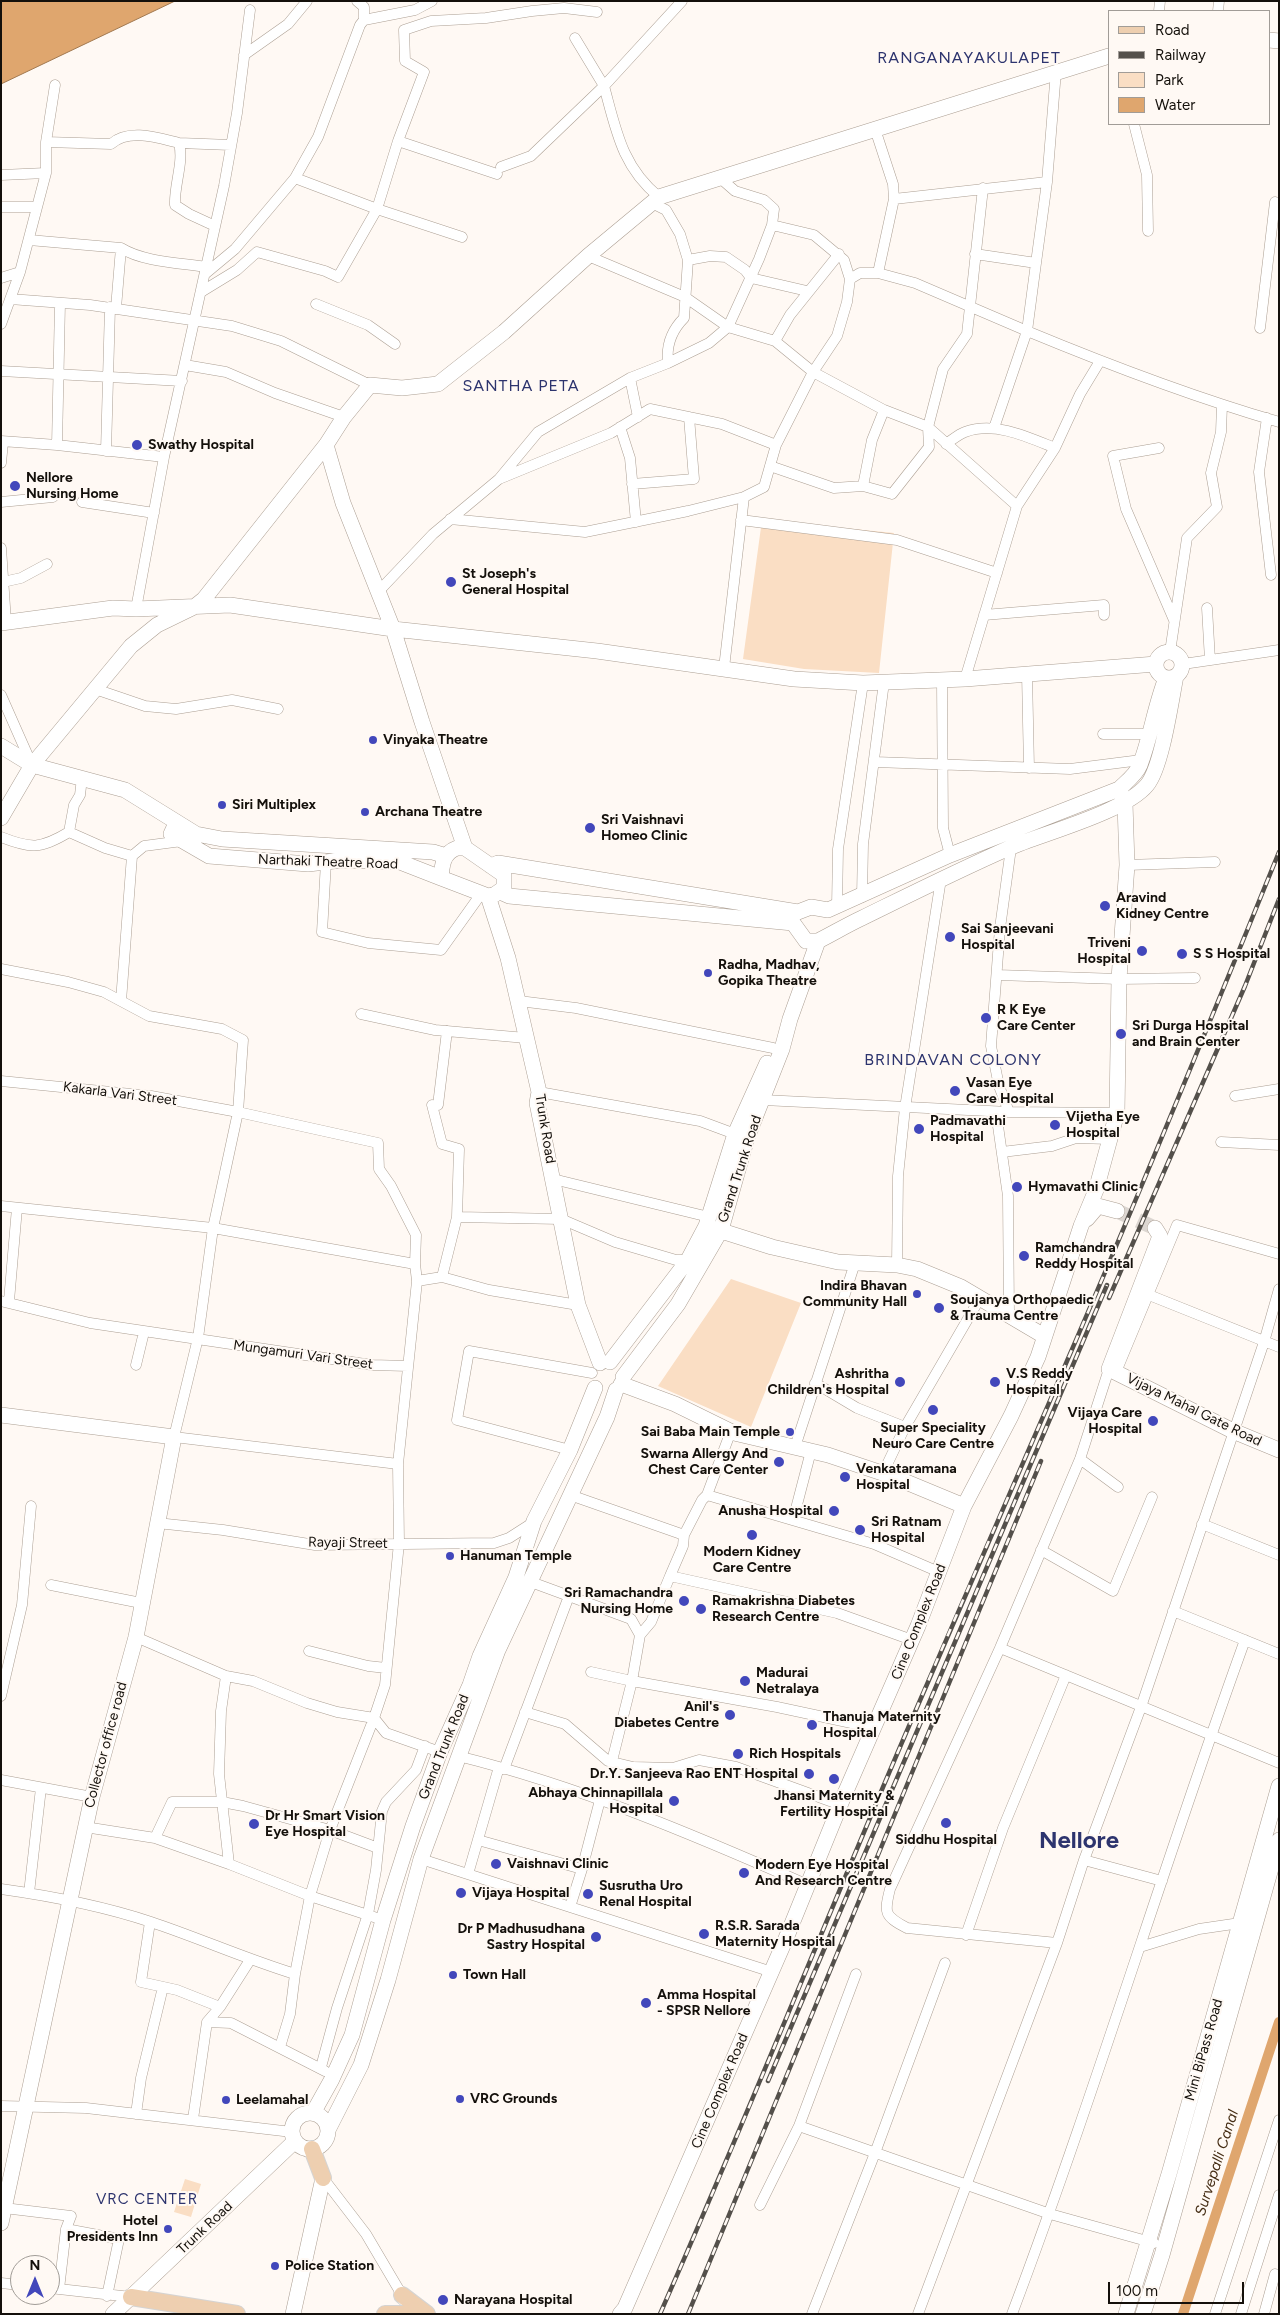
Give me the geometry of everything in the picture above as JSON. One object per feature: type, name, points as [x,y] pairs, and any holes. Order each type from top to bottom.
[{"type":"main road","points":[[1,818],[32,765],[131,646],[157,625],[194,607],[204,599],[326,445],[344,416],[370,385],[402,388],[438,384],[504,332],[588,256],[656,200],[719,177],[1108,56]]},
{"type":"main road","points":[[326,445],[343,502],[393,629],[465,848],[491,866],[498,863],[795,918],[817,939]]},
{"type":"main road","points":[[4,622],[113,608],[136,609],[230,605],[393,629],[597,651],[794,679],[863,683],[964,679],[1156,664]]},
{"type":"main road","points":[[817,939],[1011,848],[1124,803],[1147,785],[1164,736],[1175,673],[1177,654],[1164,653],[1158,658],[1156,664],[1159,673],[1175,673]]},
{"type":"main road","points":[[795,918],[811,908],[833,909],[950,854],[1119,788],[1130,779],[1140,765],[1157,700],[1175,673]]},
{"type":"main road","name":"Narthaki Theatre Road","points":[[1,746],[32,765],[125,790],[196,834],[222,840],[434,852],[446,856]]},
{"type":"main road","name":"Cine Complex Road","points":[[620,2314],[625,2308],[772,1972],[912,1640],[964,1506],[1038,1357],[1081,1226],[1096,1190],[1116,1113],[1119,979],[1127,865],[1124,803],[1119,788]]},
{"type":"main road","points":[[176,823],[171,834],[182,841]]},
{"type":"main road","name":"Narthaki Theatre Road","points":[[182,841],[210,856],[308,864],[343,860],[400,862],[489,894],[795,918]]},
{"type":"main road","points":[[441,878],[442,861],[446,856],[451,850],[465,848]]},
{"type":"main road","name":"Trunk Road","points":[[491,866],[504,874],[505,878],[504,888],[489,894],[519,1001],[539,1092],[538,1104],[578,1305],[601,1366]]},
{"type":"main road","points":[[620,1384],[606,1394],[595,1388],[591,1382],[601,1366],[688,1260],[707,1222],[735,1134],[773,1048],[817,939],[830,923],[833,909]]},
{"type":"main road","name":"Grand Trunk Road","points":[[328,2130],[361,2065],[388,1980],[421,1859],[498,1650],[607,1417],[620,1384],[678,1304],[720,1230],[747,1138],[763,1100],[817,939]]},
{"type":"main road","points":[[1081,1226],[1098,1206],[1117,1211]]},
{"type":"main road","points":[[707,1222],[720,1230],[772,1247],[838,1262],[897,1265],[917,1269],[961,1287],[1044,1336]]},
{"type":"main road","points":[[1112,1370],[1160,1236],[1155,1228]]},
{"type":"main road","points":[[601,1366],[619,1368],[620,1384]]},
{"type":"main road","name":"Vijaya Mahal Gate Road","points":[[1112,1370],[1233,1431],[1279,1450]]},
{"type":"main road","points":[[620,1384],[675,1404],[731,1431],[811,1451],[883,1473],[964,1506]]},
{"type":"main road","name":"Grand Trunk Road","points":[[313,2113],[332,2079],[352,2035],[383,1920],[413,1826],[440,1752],[470,1685],[480,1656],[516,1577],[534,1521],[570,1450],[595,1388]]},
{"type":"main road","points":[[1,1415],[174,1437]]},
{"type":"main road","name":"Collector office road","points":[[1,2223],[24,2106],[85,1826],[136,1637],[174,1437]]},
{"type":"main road","name":"Mini BiPass Road","points":[[1126,2314],[1279,1786]]},
{"type":"main road","points":[[1143,2314],[1165,2246],[1279,1840]]},
{"type":"main road","points":[[313,2113],[321,2117],[326,2123],[328,2130],[322,2145],[312,2149],[300,2146],[294,2136],[294,2124],[298,2117],[313,2113]]},
{"type":"main road","name":"Trunk Road","points":[[113,2314],[294,2136]]},
{"type":"main road","points":[[293,2314],[323,2178],[312,2149]]},
{"type":"main road","points":[[402,2295],[428,2314]]},
{"type":"main road","points":[[131,2297],[236,2314]]},
{"type":"main road","points":[[385,2314],[404,2314]]},
{"type":"street","points":[[244,55],[288,24],[307,1]]},
{"type":"street","points":[[29,240],[121,248],[129,253],[149,259],[206,271],[235,249],[295,178],[318,137],[360,25],[364,20],[364,7],[357,1]]},
{"type":"street","points":[[364,20],[415,10],[432,1]]},
{"type":"street","points":[[398,141],[499,170],[531,156],[604,86],[682,1]]},
{"type":"street","points":[[202,292],[237,270],[257,252],[325,271],[338,277],[377,209],[398,141],[424,72],[405,61],[404,30],[431,21],[486,18],[564,8],[597,12]]},
{"type":"street","points":[[136,609],[164,457],[216,226],[231,145],[250,10]]},
{"type":"street","points":[[575,38],[604,86],[617,134],[630,166],[666,210],[680,234],[688,260],[684,318],[674,328],[666,351],[668,363]]},
{"type":"street","points":[[994,428],[1027,331],[1047,182],[1056,71]]},
{"type":"street","points":[[1,324],[20,272],[46,173],[46,142],[55,85]]},
{"type":"street","points":[[1134,125],[1147,175],[1148,230]]},
{"type":"street","points":[[875,129],[891,177],[894,199],[878,273]]},
{"type":"street","points":[[46,142],[111,144],[117,139],[142,135],[179,143],[231,145]]},
{"type":"street","points":[[179,143],[180,162],[174,193],[175,204],[189,214],[216,226]]},
{"type":"street","points":[[1,175],[46,173]]},
{"type":"street","points":[[378,593],[433,534],[498,478],[538,432],[630,378],[668,363],[709,343],[728,327],[751,278],[772,225],[774,209],[764,200],[735,191],[719,177]]},
{"type":"street","points":[[295,178],[377,209],[462,236]]},
{"type":"street","points":[[894,199],[1047,182]]},
{"type":"street","points":[[770,466],[834,488],[863,486],[892,494],[929,447],[928,428],[943,369],[967,334],[983,188]]},
{"type":"street","points":[[1260,328],[1275,202],[1279,203]]},
{"type":"street","points":[[1,207],[37,207]]},
{"type":"street","points":[[450,519],[585,532],[744,497],[764,487],[776,445],[812,372],[837,336],[847,302],[850,279],[844,260],[814,235],[772,225]]},
{"type":"street","points":[[106,452],[107,376],[121,248]]},
{"type":"street","points":[[775,341],[807,291],[839,254]]},
{"type":"street","points":[[975,254],[1036,264]]},
{"type":"street","points":[[588,256],[685,297],[728,327],[775,341],[812,372],[884,410],[928,428],[1017,506]]},
{"type":"street","points":[[688,260],[710,256],[726,257],[744,270],[751,278],[807,291]]},
{"type":"street","points":[[1,278],[20,272]]},
{"type":"street","points":[[850,279],[860,273],[878,273],[915,283],[1100,361],[1222,405],[1279,422]]},
{"type":"street","points":[[10,299],[113,308],[232,326],[281,342],[370,385]]},
{"type":"street","points":[[57,444],[60,303]]},
{"type":"street","points":[[316,304],[368,325],[395,344]]},
{"type":"street","points":[[964,679],[1017,506],[1055,448],[1080,394],[1100,361]]},
{"type":"street","points":[[185,365],[226,372],[274,393],[344,416]]},
{"type":"street","points":[[1,371],[182,381]]},
{"type":"street","points":[[630,378],[638,417]]},
{"type":"street","points":[[1170,652],[1187,538],[1217,507],[1211,473],[1221,432],[1222,405]]},
{"type":"street","points":[[498,478],[620,427],[650,410],[722,424],[776,445]]},
{"type":"street","points":[[863,486],[872,440],[884,410]]},
{"type":"street","points":[[632,484],[694,479],[689,417]]},
{"type":"street","points":[[1267,418],[1259,472],[1271,575]]},
{"type":"street","points":[[620,427],[630,458],[636,522]]},
{"type":"street","points":[[946,444],[964,432],[978,428],[994,428],[1023,435],[1055,448]]},
{"type":"street","points":[[1,463],[2,442],[57,444],[106,452],[164,457]]},
{"type":"street","points":[[1159,448],[1113,456],[1126,509],[1175,621]]},
{"type":"street","points":[[1,502],[53,497]]},
{"type":"street","points":[[724,668],[744,497]]},
{"type":"street","points":[[82,502],[154,513]]},
{"type":"street","points":[[741,520],[897,540],[996,573]]},
{"type":"street","points":[[1,548],[4,622]]},
{"type":"street","points":[[3,582],[21,578],[47,564]]},
{"type":"street","points":[[984,615],[1104,605],[1104,616]]},
{"type":"street","points":[[1206,608],[1210,660]]},
{"type":"street","points":[[1175,673],[1210,660],[1279,650]]},
{"type":"street","points":[[1027,674],[1029,768]]},
{"type":"street","points":[[942,680],[943,828],[950,854]]},
{"type":"street","points":[[862,897],[863,844],[884,682]]},
{"type":"street","points":[[833,909],[838,849],[863,683]]},
{"type":"street","points":[[95,689],[145,706],[176,709],[232,700],[278,709]]},
{"type":"street","points":[[1,695],[32,765]]},
{"type":"street","points":[[1103,734],[1149,734]]},
{"type":"street","points":[[875,762],[1070,770],[1140,760]]},
{"type":"street","points":[[1,837],[23,846],[41,846],[51,843],[69,832],[74,805],[80,796],[82,778]]},
{"type":"street","points":[[69,832],[105,848],[132,856]]},
{"type":"street","points":[[121,1001],[132,856],[144,846],[182,841]]},
{"type":"street","points":[[1009,1112],[999,1086],[991,1046],[1011,848]]},
{"type":"street","points":[[326,862],[322,932],[368,943],[441,950],[489,894]]},
{"type":"street","points":[[1127,865],[1215,862]]},
{"type":"street","points":[[897,1265],[898,1176],[905,1108],[941,880]]},
{"type":"street","points":[[1,969],[68,982],[104,992],[149,1016],[222,1029],[243,1040],[243,1072],[238,1112],[213,1228],[198,1338],[174,1437],[398,1464]]},
{"type":"street","points":[[997,975],[1119,979],[1195,978]]},
{"type":"street","points":[[519,1001],[576,1008],[773,1048]]},
{"type":"street","points":[[361,1014],[447,1031],[526,1038]]},
{"type":"street","points":[[442,1277],[458,1218],[459,1149],[442,1144],[435,1105],[447,1031]]},
{"type":"street","name":"Kakarla Vari Street","points":[[1,1081],[151,1096],[238,1112],[378,1143],[379,1169],[392,1186],[416,1235],[415,1264]]},
{"type":"street","points":[[1235,1096],[1279,1089]]},
{"type":"street","points":[[539,1092],[700,1122],[735,1134]]},
{"type":"street","points":[[763,1100],[996,1112],[1116,1113]]},
{"type":"street","points":[[996,1112],[1008,1196],[1009,1315]]},
{"type":"street","points":[[1002,1152],[1052,1146],[1076,1138],[1110,1139]]},
{"type":"street","points":[[1221,1142],[1279,1144]]},
{"type":"street","points":[[553,1179],[707,1222]]},
{"type":"street","points":[[1,1206],[213,1228],[415,1264],[417,1281],[398,1464],[399,1543],[385,1685],[330,1830],[310,1896],[295,1974],[290,2014],[280,2047]]},
{"type":"street","points":[[5,1301],[17,1208]]},
{"type":"street","points":[[458,1218],[561,1218],[615,1242],[676,1260],[688,1260]]},
{"type":"street","points":[[1058,1943],[907,1928],[890,1919],[885,1908],[890,1889],[1000,1648],[1080,1459],[1112,1370],[1149,1294],[1177,1224],[1279,1254]]},
{"type":"street","points":[[795,1448],[855,1263]]},
{"type":"street","points":[[417,1281],[442,1277],[488,1290],[578,1305]]},
{"type":"street","points":[[918,2314],[965,2185],[1058,1943],[1084,1860],[1140,1706],[1264,1342],[1279,1289]]},
{"type":"street","points":[[1149,1294],[1279,1347]]},
{"type":"street","points":[[883,1473],[905,1427],[980,1298]]},
{"type":"street","name":"Mungamuri Vari Street","points":[[5,1301],[90,1323],[144,1332],[198,1338],[240,1347],[372,1365],[408,1366]]},
{"type":"street","points":[[136,1364],[144,1332]]},
{"type":"street","points":[[570,1450],[457,1420],[469,1351],[601,1366]]},
{"type":"street","points":[[815,1383],[857,1408],[905,1427]]},
{"type":"street","points":[[612,1761],[632,1681],[640,1635],[651,1622],[683,1546],[684,1536],[702,1500],[707,1495],[731,1431]]},
{"type":"street","points":[[793,1520],[811,1451]]},
{"type":"street","points":[[1080,1459],[1118,1487]]},
{"type":"street","points":[[570,1495],[684,1536]]},
{"type":"street","points":[[707,1495],[874,1544],[939,1572]]},
{"type":"street","points":[[1041,1550],[1114,1591],[1152,1497]]},
{"type":"street","points":[[1,1696],[22,1605],[31,1506]]},
{"type":"street","name":"Rayaji Street","points":[[157,1523],[223,1530],[315,1544],[494,1542],[509,1538],[534,1521]]},
{"type":"street","points":[[1202,1524],[1279,1555]]},
{"type":"street","points":[[670,1576],[838,1614],[912,1640]]},
{"type":"street","points":[[531,1582],[631,1620],[640,1635]]},
{"type":"street","points":[[51,1585],[141,1603]]},
{"type":"street","points":[[468,1874],[502,1768],[569,1596]]},
{"type":"street","points":[[1172,1611],[1279,1654]]},
{"type":"street","points":[[136,1637],[226,1676],[253,1681],[306,1703],[337,1712],[374,1718],[386,1733],[440,1752]]},
{"type":"street","points":[[1012,2314],[1050,2214],[1211,1734],[1245,1640]]},
{"type":"street","points":[[1000,1648],[1279,1763]]},
{"type":"street","points":[[309,1651],[368,1666],[386,1668]]},
{"type":"street","points":[[591,1672],[777,1707],[875,1728]]},
{"type":"street","points":[[966,1935],[1003,1828],[1066,1675]]},
{"type":"street","points":[[226,1676],[221,1711],[219,1774],[229,1864]]},
{"type":"street","points":[[525,1712],[565,1724],[608,1761],[633,1767],[673,1768],[699,1760],[736,1767],[841,1805]]},
{"type":"street","points":[[321,2068],[337,2008],[368,1914],[382,1811],[386,1802],[416,1770],[425,1746]]},
{"type":"street","points":[[458,1756],[502,1768],[600,1800],[715,1844],[808,1885]]},
{"type":"street","points":[[1,1780],[92,1797]]},
{"type":"street","points":[[29,1893],[41,1788]]},
{"type":"street","points":[[570,1907],[600,1800]]},
{"type":"street","points":[[155,1838],[172,1802],[222,1802],[330,1830],[378,1848]]},
{"type":"street","points":[[85,1826],[155,1838],[229,1864],[310,1896],[383,1920]]},
{"type":"street","points":[[478,1840],[582,1869]]},
{"type":"street","points":[[421,1859],[772,1972]]},
{"type":"street","points":[[1084,1860],[1162,1881]]},
{"type":"street","points":[[1,1889],[70,1901],[150,1922],[250,1960],[295,1974]]},
{"type":"street","points":[[150,1922],[141,1982],[177,1990],[220,2008]]},
{"type":"street","points":[[1140,1947],[1200,1929],[1240,1923]]},
{"type":"street","points":[[193,2119],[207,2022],[220,2008],[250,1960]]},
{"type":"street","points":[[812,2314],[875,2152],[945,1963]]},
{"type":"street","points":[[760,2205],[799,2126],[856,1974]]},
{"type":"street","points":[[136,2114],[141,2078],[163,1987]]},
{"type":"street","points":[[207,2022],[231,2023],[321,2068],[332,2079]]},
{"type":"street","points":[[1,2106],[86,2108],[193,2119],[294,2136]]},
{"type":"street","points":[[1215,2314],[1254,2188],[1279,2120]]},
{"type":"street","points":[[799,2126],[1050,2214],[1165,2246]]},
{"type":"street","points":[[323,2178],[366,2234],[402,2295],[404,2314]]},
{"type":"street","points":[[1241,2314],[1274,2225],[1279,2194]]},
{"type":"street","points":[[4,2208],[71,2216],[66,2229],[60,2261]]},
{"type":"street","points":[[66,2229],[119,2239],[107,2296]]},
{"type":"street","points":[[1264,2314],[1275,2274],[1279,2275]]},
{"type":"street","points":[[60,2289],[107,2296],[131,2297]]},
{"type":"green space","points":[[762,520],[894,533],[879,673],[804,669],[743,659]]},
{"type":"green space","points":[[731,1279],[801,1303],[751,1427],[658,1386]]},
{"type":"green space","points":[[185,2179],[201,2184],[191,2217],[174,2212]]},
{"type":"water","points":[[1,1],[175,1],[1,84]]},
{"type":"waterway","name":"Survepalli Canal","points":[[1183,2314],[1279,2022]]},
{"type":"tunnel","points":[[1117,1211],[1155,1228]]},
{"type":"railway","points":[[660,2314],[883,1787],[1121,1234],[1279,852]]},
{"type":"railway","points":[[1109,1298],[1245,986],[1279,899]]},
{"type":"railway","points":[[768,2081],[1107,1285]]},
{"type":"railway","points":[[688,2314],[1041,1461]]},
{"type":"place","name":"Swathy Hospital","points":[[137,445]]},
{"type":"place","name":"Nellore Nursing Home","points":[[15,486]]},
{"type":"place","name":"St Joseph's General Hospital","points":[[451,582]]},
{"type":"place","name":"Vinyaka Theatre","points":[[373,740]]},
{"type":"place","name":"Siri Multiplex","points":[[222,805]]},
{"type":"place","name":"Archana Theatre","points":[[365,812]]},
{"type":"place","name":"Sri Vaishnavi Homeo Clinic","points":[[590,828]]},
{"type":"place","name":"Aravind Kidney Centre","points":[[1105,906]]},
{"type":"place","name":"Sai Sanjeevani Hospital","points":[[950,937]]},
{"type":"place","name":"Triveni Hospital","points":[[1142,951]]},
{"type":"place","name":"S S Hospital","points":[[1182,954]]},
{"type":"place","name":"Radha, Madhav, Gopika Theatre","points":[[708,973]]},
{"type":"place","name":"R K Eye Care Center","points":[[986,1018]]},
{"type":"place","name":"Sri Durga Hospital and Brain Center","points":[[1121,1034]]},
{"type":"place","name":"Vasan Eye Care Hospital","points":[[955,1091]]},
{"type":"place","name":"Vijetha Eye Hospital","points":[[1055,1125]]},
{"type":"place","name":"Padmavathi Hospital","points":[[919,1129]]},
{"type":"place","name":"Hymavathi Clinic","points":[[1017,1187]]},
{"type":"place","name":"Ramchandra Reddy Hospital","points":[[1024,1256]]},
{"type":"place","name":"Indira Bhavan Community Hall","points":[[917,1294]]},
{"type":"place","name":"Soujanya Orthopaedic & Trauma Centre","points":[[939,1308]]},
{"type":"place","name":"Ashritha Children's Hospital","points":[[900,1382]]},
{"type":"place","name":"V.S Reddy Hospital","points":[[995,1382]]},
{"type":"place","name":"Super Speciality Neuro Care Centre","points":[[933,1410]]},
{"type":"place","name":"Vijaya Care Hospital","points":[[1153,1421]]},
{"type":"place","name":"Sai Baba Main Temple","points":[[790,1432]]},
{"type":"place","name":"Swarna Allergy And Chest Care Center","points":[[779,1462]]},
{"type":"place","name":"Venkataramana Hospital","points":[[845,1477]]},
{"type":"place","name":"Anusha Hospital","points":[[834,1511]]},
{"type":"place","name":"Sri Ratnam Hospital","points":[[860,1530]]},
{"type":"place","name":"Modern Kidney Care Centre","points":[[752,1535]]},
{"type":"place","name":"Hanuman Temple","points":[[450,1556]]},
{"type":"place","name":"Sri Ramachandra Nursing Home","points":[[684,1601]]},
{"type":"place","name":"Ramakrishna Diabetes Research Centre","points":[[701,1609]]},
{"type":"place","name":"Madurai Netralaya","points":[[745,1681]]},
{"type":"place","name":"Anil's Diabetes Centre","points":[[730,1715]]},
{"type":"place","name":"Thanuja Maternity Hospital","points":[[812,1725]]},
{"type":"place","name":"Rich Hospitals","points":[[738,1754]]},
{"type":"place","name":"Dr.Y. Sanjeeva Rao ENT Hospital","points":[[809,1774]]},
{"type":"place","name":"Jhansi Maternity & Fertility Hospital","points":[[834,1779]]},
{"type":"place","name":"Abhaya Chinnapillala Hospital","points":[[674,1801]]},
{"type":"place","name":"Siddhu Hospital","points":[[946,1823]]},
{"type":"place","name":"Dr Hr Smart Vision Eye Hospital","points":[[254,1824]]},
{"type":"place","name":"Vaishnavi Clinic","points":[[496,1864]]},
{"type":"place","name":"Modern Eye Hospital And Research Centre","points":[[744,1873]]},
{"type":"place","name":"Vijaya Hospital","points":[[461,1893]]},
{"type":"place","name":"Susrutha Uro Renal Hospital","points":[[588,1894]]},
{"type":"place","name":"R.S.R. Sarada Maternity Hospital","points":[[704,1934]]},
{"type":"place","name":"Dr P Madhusudhana Sastry Hospital","points":[[596,1937]]},
{"type":"place","name":"Town Hall","points":[[453,1975]]},
{"type":"place","name":"Amma Hospital - SPSR Nellore","points":[[646,2003]]},
{"type":"place","name":"VRC Grounds","points":[[460,2099]]},
{"type":"place","name":"Leelamahal","points":[[226,2100]]},
{"type":"place","name":"Hotel Presidents Inn","points":[[168,2229]]},
{"type":"place","name":"Police Station","points":[[275,2266]]},
{"type":"place","name":"Narayana Hospital","points":[[443,2300]]},
{"type":"district","name":"RANGANAYAKULAPET","points":[[969,58]]},
{"type":"district","name":"SANTHA PETA","points":[[521,386]]},
{"type":"district","name":"BRINDAVAN COLONY","points":[[953,1060]]},
{"type":"district","name":"Nellore","points":[[1079,1841]]},
{"type":"district","name":"VRC CENTER","points":[[147,2200]]}]
